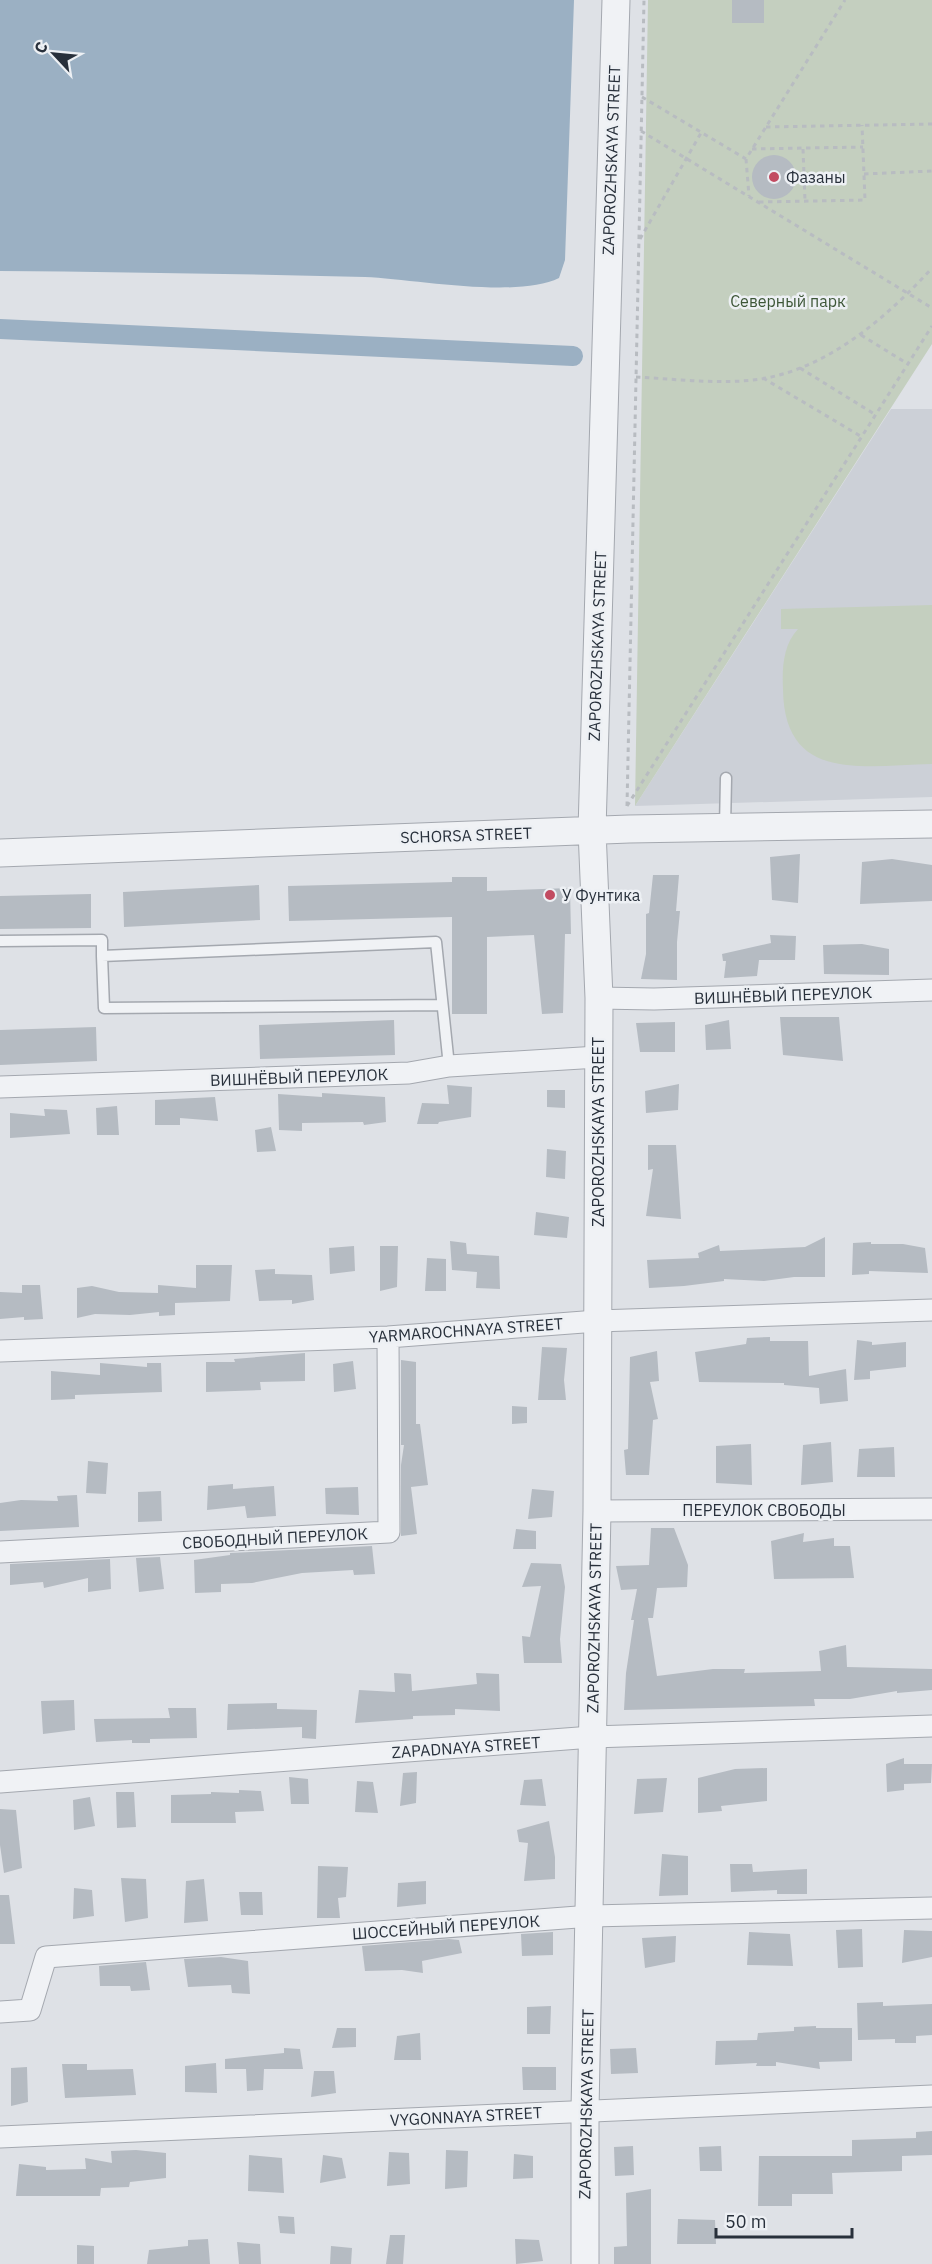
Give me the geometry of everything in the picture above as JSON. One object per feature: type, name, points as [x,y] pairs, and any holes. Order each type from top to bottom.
[{"type":"street","name":"ZAPOROZHSKAYA STREET","points":[[585,2264],[585,2110],[591,1916],[597,1511],[598,1057],[616,0]]},
{"type":"street","name":"SCHORSA STREET","points":[[0,853],[602,830],[932,825]]},
{"type":"street","name":"ВИШНЁВЫЙ ПЕРЕУЛОК","points":[[599,998],[654,999],[932,990]]},
{"type":"street","name":"ВИШНЁВЫЙ ПЕРЕУЛОК","points":[[0,1087],[409,1073],[449,1066],[598,1057]]},
{"type":"street","name":"YARMAROCHNAYA STREET","points":[[0,1351],[388,1336],[597,1322],[932,1310]]},
{"type":"street","name":"СВОБОДНЫЙ ПЕРЕУЛОК","points":[[0,1552],[389,1532],[388,1336]]},
{"type":"street","name":"ПЕРЕУЛОК СВОБОДЫ","points":[[597,1511],[932,1509]]},
{"type":"street","name":"ZAPADNAYA STREET","points":[[0,1782],[592,1737],[932,1726]]},
{"type":"street","name":"ШОССЕЙНЫЙ ПЕРЕУЛОК","points":[[0,2012],[30,2010],[46,1957],[591,1916],[932,1908]]},
{"type":"street","name":"VYGONNAYA STREET","points":[[0,2137],[932,2096]]},
{"type":"lane","points":[[725,827],[726,778]]},
{"type":"lane","points":[[0,941],[102,940],[104,1008],[442,1005]]},
{"type":"lane","points":[[102,956],[436,942],[449,1066]]},
{"type":"path","points":[[627,806],[644,0]]},
{"type":"path","points":[[749,196],[746,159],[845,0]]},
{"type":"path","points":[[642,97],[746,159]]},
{"type":"path","points":[[766,127],[932,124]]},
{"type":"path","points":[[758,202],[865,200],[862,125]]},
{"type":"path","points":[[641,131],[932,308]]},
{"type":"path","points":[[639,241],[702,133]]},
{"type":"path","points":[[752,149],[863,147]]},
{"type":"path","points":[[803,148],[805,201]]},
{"type":"path","points":[[864,174],[932,171]]},
{"type":"path","points":[[636,377],[736,381],[763,378],[800,368],[861,335],[908,294],[932,268]]},
{"type":"path","points":[[602,830],[627,806],[932,326]]},
{"type":"path","points":[[861,335],[908,364]]},
{"type":"path","points":[[800,368],[876,415]]},
{"type":"path","points":[[763,378],[862,437]]},
{"type":"shaded area","points":[[891,409],[932,409],[932,797],[635,806]]},
{"type":"green space","name":"Северный парк","points":[[648,0],[932,0],[932,344],[635,806]]},
{"type":"green space","points":[[932,605],[932,764],[855,766],[832,762],[813,755],[797,741],[787,720],[783,665],[786,649],[798,629],[781,629],[781,609]]},
{"type":"water","points":[[0,0],[574,0],[565,260],[559,278],[541,284],[492,287],[365,277],[0,271]]},
{"type":"building","points":[[732,0],[764,0],[764,23],[732,23]]},
{"type":"building","name":"Фазаны","points":[[774,155],[790,161],[796,177],[790,193],[774,199],[758,193],[752,177],[758,161]]},
{"type":"building","points":[[800,854],[798,903],[772,900],[770,857]]},
{"type":"building","points":[[892,859],[932,865],[932,901],[860,904],[862,862]]},
{"type":"building","points":[[653,875],[679,875],[676,911],[680,911],[677,980],[641,979],[646,954],[646,914],[649,913]]},
{"type":"building","points":[[452,877],[487,877],[487,891],[570,888],[571,934],[565,934],[563,1013],[542,1014],[534,935],[487,937],[487,1014],[452,1014],[452,917],[289,921],[288,886],[452,882]]},
{"type":"building","points":[[259,885],[260,920],[124,927],[123,892]]},
{"type":"building","points":[[91,894],[91,928],[0,929],[0,896]]},
{"type":"building","points":[[770,935],[796,936],[795,960],[759,960],[757,976],[724,978],[726,961],[723,961],[722,954],[771,943]]},
{"type":"building","points":[[862,944],[889,949],[889,975],[824,974],[823,945]]},
{"type":"building","points":[[780,1017],[839,1017],[843,1061],[783,1055]]},
{"type":"building","points":[[394,1020],[395,1055],[260,1059],[259,1025]]},
{"type":"building","points":[[729,1020],[731,1049],[706,1050],[705,1025]]},
{"type":"building","points":[[675,1022],[675,1052],[640,1052],[636,1023]]},
{"type":"building","points":[[96,1027],[97,1061],[0,1065],[0,1030]]},
{"type":"building","points":[[679,1084],[678,1110],[646,1113],[645,1091]]},
{"type":"building","points":[[447,1085],[472,1087],[471,1117],[438,1124],[417,1124],[422,1103],[449,1104]]},
{"type":"building","points":[[547,1090],[565,1090],[565,1108],[547,1107]]},
{"type":"building","points":[[322,1093],[385,1097],[386,1122],[364,1125],[363,1122],[302,1123],[302,1131],[279,1130],[278,1094],[322,1097]]},
{"type":"building","points":[[215,1097],[218,1121],[180,1118],[180,1125],[155,1125],[155,1100]]},
{"type":"building","points":[[117,1106],[119,1135],[97,1135],[96,1108]]},
{"type":"building","points":[[44,1109],[67,1110],[70,1134],[10,1138],[10,1113],[45,1116]]},
{"type":"building","points":[[271,1127],[276,1151],[257,1152],[255,1130]]},
{"type":"building","points":[[648,1145],[676,1145],[681,1219],[646,1216],[653,1169],[648,1170]]},
{"type":"building","points":[[547,1149],[566,1151],[565,1179],[546,1177]]},
{"type":"building","points":[[536,1212],[569,1217],[567,1238],[534,1235]]},
{"type":"building","points":[[825,1237],[825,1277],[794,1277],[764,1281],[724,1279],[724,1281],[684,1286],[649,1288],[647,1260],[699,1258],[698,1253],[719,1245],[720,1251],[805,1247]]},
{"type":"building","points":[[450,1241],[466,1243],[467,1254],[499,1256],[500,1289],[476,1288],[477,1272],[452,1270]]},
{"type":"building","points":[[871,1242],[871,1244],[903,1244],[925,1248],[928,1273],[869,1271],[869,1274],[852,1275],[853,1243]]},
{"type":"building","points":[[354,1246],[355,1271],[330,1274],[329,1248]]},
{"type":"building","points":[[380,1246],[398,1246],[397,1287],[380,1291]]},
{"type":"building","points":[[427,1258],[446,1259],[446,1291],[425,1291]]},
{"type":"building","points":[[196,1265],[232,1265],[230,1301],[175,1303],[175,1315],[159,1316],[159,1312],[130,1315],[95,1314],[77,1318],[77,1288],[92,1286],[119,1292],[158,1293],[158,1285],[196,1288]]},
{"type":"building","points":[[275,1269],[275,1274],[312,1275],[314,1300],[292,1304],[292,1300],[259,1301],[255,1270]]},
{"type":"building","points":[[22,1285],[40,1285],[43,1319],[24,1320],[24,1317],[0,1319],[0,1292],[22,1293]]},
{"type":"building","points":[[770,1337],[770,1341],[808,1341],[809,1376],[846,1369],[848,1401],[820,1404],[819,1388],[784,1385],[784,1383],[699,1382],[695,1352],[746,1344],[747,1338]]},
{"type":"building","points":[[857,1340],[872,1342],[872,1345],[906,1342],[906,1367],[870,1371],[870,1379],[854,1380]]},
{"type":"building","points":[[542,1347],[567,1348],[564,1380],[566,1400],[538,1400]]},
{"type":"building","points":[[657,1351],[659,1381],[650,1382],[658,1419],[653,1420],[649,1475],[626,1475],[624,1450],[628,1449],[630,1357]]},
{"type":"building","points":[[305,1353],[305,1381],[260,1382],[261,1390],[206,1392],[206,1362],[235,1362],[234,1359]]},
{"type":"building","points":[[401,1360],[416,1362],[416,1424],[420,1424],[428,1485],[411,1487],[417,1534],[401,1536],[401,1465],[404,1445],[401,1445]]},
{"type":"building","points":[[353,1361],[356,1389],[334,1392],[333,1364]]},
{"type":"building","points":[[100,1363],[147,1367],[147,1363],[161,1363],[162,1392],[75,1395],[75,1399],[51,1400],[51,1371],[100,1375]]},
{"type":"building","points":[[512,1406],[527,1407],[527,1423],[512,1424]]},
{"type":"building","points":[[831,1442],[833,1482],[801,1485],[803,1445]]},
{"type":"building","points":[[751,1444],[752,1485],[716,1483],[716,1446]]},
{"type":"building","points":[[894,1447],[895,1477],[857,1477],[859,1449]]},
{"type":"building","points":[[88,1461],[108,1463],[106,1494],[86,1493]]},
{"type":"building","points":[[233,1484],[233,1489],[274,1486],[276,1516],[247,1518],[245,1506],[207,1510],[208,1486]]},
{"type":"building","points":[[358,1487],[359,1515],[326,1514],[325,1488]]},
{"type":"building","points":[[532,1489],[554,1491],[552,1517],[528,1519]]},
{"type":"building","points":[[161,1491],[162,1521],[138,1522],[138,1492]]},
{"type":"building","points":[[77,1495],[79,1527],[0,1531],[0,1503],[21,1500],[58,1501],[57,1496]]},
{"type":"building","points":[[651,1528],[674,1528],[688,1565],[687,1587],[657,1588],[653,1618],[648,1618],[657,1676],[713,1669],[745,1669],[744,1673],[821,1671],[819,1651],[846,1645],[847,1667],[932,1669],[932,1690],[897,1693],[897,1691],[850,1699],[814,1699],[815,1706],[624,1710],[626,1673],[634,1620],[631,1620],[637,1589],[621,1590],[616,1566],[649,1565]]},
{"type":"building","points":[[516,1529],[536,1531],[536,1549],[513,1549]]},
{"type":"building","points":[[804,1533],[803,1542],[834,1538],[834,1546],[850,1546],[854,1578],[774,1579],[771,1541]]},
{"type":"building","points":[[372,1546],[375,1574],[354,1575],[353,1570],[302,1573],[252,1583],[221,1584],[221,1592],[195,1593],[194,1560],[230,1555],[230,1553]]},
{"type":"building","points":[[160,1557],[164,1589],[139,1592],[136,1558]]},
{"type":"building","points":[[110,1559],[111,1589],[88,1592],[88,1578],[44,1588],[43,1582],[10,1585],[10,1564]]},
{"type":"building","points":[[531,1563],[561,1564],[565,1587],[560,1639],[562,1663],[524,1663],[522,1636],[530,1637],[541,1586],[522,1587]]},
{"type":"building","points":[[394,1673],[411,1674],[412,1691],[477,1684],[476,1673],[499,1674],[500,1711],[455,1709],[455,1715],[413,1716],[413,1719],[355,1723],[359,1690],[395,1692]]},
{"type":"building","points":[[74,1700],[75,1730],[43,1734],[41,1701]]},
{"type":"building","points":[[277,1703],[277,1709],[317,1710],[316,1739],[302,1738],[302,1727],[227,1730],[228,1704]]},
{"type":"building","points":[[168,1708],[196,1708],[197,1738],[150,1739],[150,1743],[132,1743],[132,1740],[96,1742],[94,1719],[170,1718]]},
{"type":"building","points":[[904,1758],[904,1764],[932,1764],[931,1783],[904,1784],[904,1790],[887,1792],[886,1764]]},
{"type":"building","points":[[767,1768],[767,1801],[721,1806],[722,1811],[698,1813],[698,1778],[735,1769]]},
{"type":"building","points":[[417,1772],[416,1803],[400,1806],[403,1773]]},
{"type":"building","points":[[289,1777],[308,1779],[309,1804],[291,1804]]},
{"type":"building","points":[[667,1778],[663,1812],[634,1814],[637,1779]]},
{"type":"building","points":[[542,1779],[546,1806],[520,1805],[524,1780]]},
{"type":"building","points":[[357,1781],[373,1782],[378,1813],[355,1812]]},
{"type":"building","points":[[239,1790],[261,1791],[264,1811],[235,1812],[236,1823],[171,1823],[171,1795],[211,1794],[211,1792],[239,1793]]},
{"type":"building","points":[[116,1792],[134,1792],[136,1827],[117,1828]]},
{"type":"building","points":[[90,1797],[95,1826],[74,1830],[73,1800]]},
{"type":"building","points":[[0,1809],[16,1810],[22,1868],[4,1873],[0,1845]]},
{"type":"building","points":[[549,1821],[555,1857],[555,1879],[524,1881],[528,1843],[519,1842],[517,1830]]},
{"type":"building","points":[[662,1854],[688,1856],[688,1895],[659,1896]]},
{"type":"building","points":[[730,1864],[752,1864],[753,1872],[807,1869],[807,1894],[777,1894],[777,1890],[731,1892]]},
{"type":"building","points":[[318,1866],[348,1867],[346,1897],[338,1898],[340,1918],[317,1918]]},
{"type":"building","points":[[121,1878],[146,1879],[148,1918],[125,1922]]},
{"type":"building","points":[[204,1879],[208,1921],[184,1923],[186,1881]]},
{"type":"building","points":[[426,1881],[426,1904],[397,1907],[398,1883]]},
{"type":"building","points":[[74,1888],[92,1890],[94,1916],[73,1919]]},
{"type":"building","points":[[239,1892],[262,1892],[263,1915],[241,1915]]},
{"type":"building","points":[[0,1895],[9,1895],[15,1944],[0,1944]]},
{"type":"building","points":[[862,1929],[863,1967],[838,1968],[836,1930]]},
{"type":"building","points":[[904,1930],[932,1931],[932,1957],[902,1963]]},
{"type":"building","points":[[553,1932],[553,1955],[522,1956],[521,1934]]},
{"type":"building","points":[[749,1932],[790,1934],[793,1966],[747,1965]]},
{"type":"building","points":[[676,1936],[675,1962],[645,1968],[642,1938]]},
{"type":"building","points":[[459,1940],[462,1953],[422,1961],[423,1973],[402,1970],[365,1971],[362,1946]]},
{"type":"building","points":[[221,1957],[248,1961],[250,1994],[232,1993],[231,1985],[188,1987],[184,1959]]},
{"type":"building","points":[[146,1962],[150,1990],[131,1991],[130,1986],[100,1986],[99,1966]]},
{"type":"building","points":[[883,2002],[883,2006],[932,2004],[932,2035],[916,2036],[916,2043],[895,2043],[895,2039],[858,2040],[857,2003]]},
{"type":"building","points":[[551,2006],[550,2034],[527,2034],[527,2007]]},
{"type":"building","points":[[816,2026],[816,2028],[852,2028],[852,2061],[819,2062],[820,2069],[776,2062],[776,2066],[756,2066],[757,2063],[715,2065],[716,2041],[757,2040],[758,2033],[794,2031],[794,2027]]},
{"type":"building","points":[[337,2028],[356,2028],[356,2047],[332,2048]]},
{"type":"building","points":[[420,2033],[421,2060],[394,2060],[397,2036]]},
{"type":"building","points":[[284,2048],[300,2049],[303,2069],[264,2069],[263,2090],[247,2091],[246,2069],[225,2069],[225,2059],[284,2053]]},
{"type":"building","points":[[636,2048],[638,2073],[611,2074],[610,2049]]},
{"type":"building","points":[[216,2063],[217,2093],[185,2092],[185,2066]]},
{"type":"building","points":[[62,2064],[87,2064],[87,2070],[133,2069],[136,2095],[65,2098]]},
{"type":"building","points":[[27,2067],[28,2102],[11,2106],[11,2068]]},
{"type":"building","points":[[522,2067],[556,2067],[556,2090],[523,2090]]},
{"type":"building","points":[[314,2071],[334,2071],[336,2093],[311,2097]]},
{"type":"building","points":[[932,2131],[932,2155],[902,2156],[902,2171],[832,2173],[833,2194],[792,2194],[792,2206],[758,2206],[759,2156],[852,2156],[852,2140],[916,2138],[916,2132]]},
{"type":"building","points":[[633,2146],[634,2175],[615,2176],[614,2147]]},
{"type":"building","points":[[721,2146],[722,2171],[700,2171],[699,2147]]},
{"type":"building","points":[[136,2150],[166,2153],[166,2178],[130,2182],[129,2187],[101,2188],[100,2196],[16,2196],[19,2164],[46,2167],[46,2170],[86,2169],[85,2158],[112,2163],[111,2151]]},
{"type":"building","points":[[446,2150],[468,2151],[467,2187],[445,2189]]},
{"type":"building","points":[[389,2152],[409,2153],[410,2184],[387,2186]]},
{"type":"building","points":[[514,2154],[533,2156],[533,2178],[513,2179]]},
{"type":"building","points":[[249,2155],[282,2158],[284,2193],[248,2191]]},
{"type":"building","points":[[323,2155],[342,2158],[346,2178],[320,2183]]},
{"type":"building","points":[[651,2189],[651,2264],[614,2264],[614,2247],[627,2246],[626,2193]]},
{"type":"building","points":[[278,2216],[294,2217],[295,2234],[280,2233]]},
{"type":"building","points":[[678,2219],[715,2220],[716,2244],[677,2244]]},
{"type":"building","points":[[390,2235],[405,2235],[403,2264],[386,2264]]},
{"type":"building","points":[[208,2239],[210,2264],[147,2264],[149,2250],[188,2246],[188,2240]]},
{"type":"building","points":[[515,2239],[539,2240],[543,2261],[516,2264]]},
{"type":"building","points":[[237,2242],[260,2244],[261,2264],[239,2264]]},
{"type":"building","points":[[77,2245],[94,2246],[94,2264],[77,2264]]},
{"type":"building","points":[[331,2246],[352,2248],[351,2264],[330,2264]]},
{"type":"waterway","points":[[0,329],[573,356]]},
{"type":"place","name":"Фазаны","points":[[774,177]]},
{"type":"place","name":"У Фунтика","points":[[550,895]]}]
